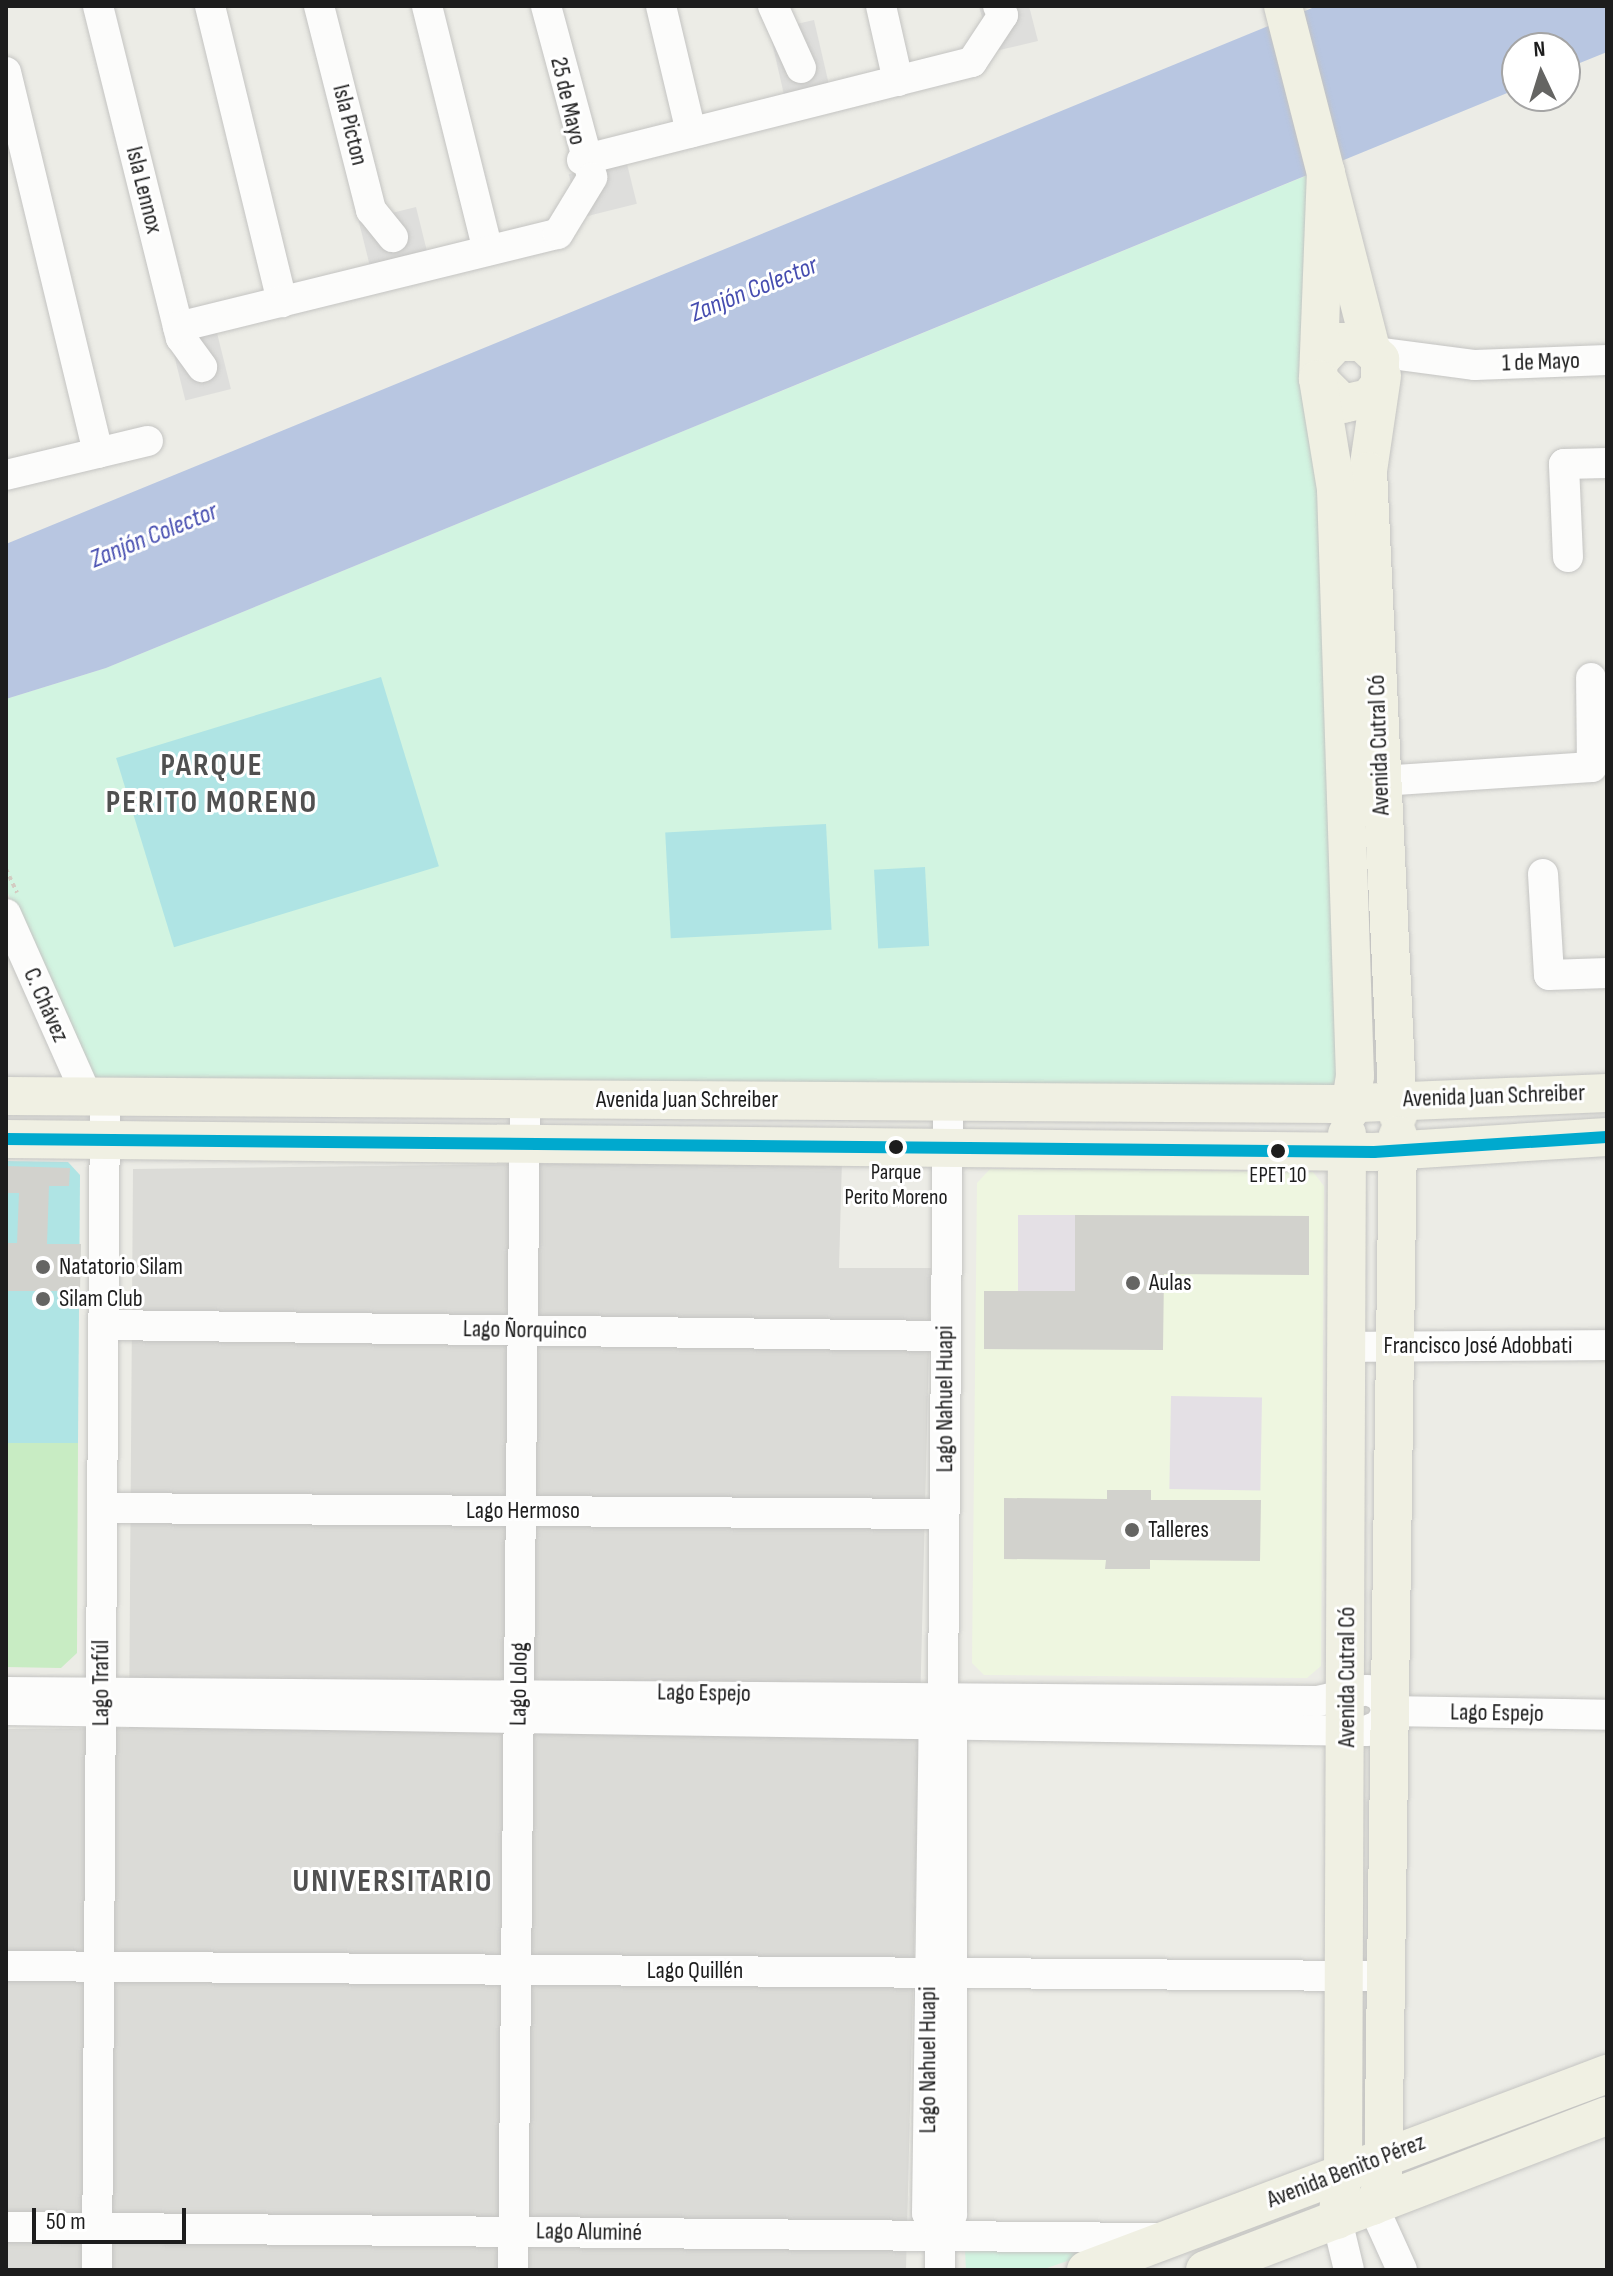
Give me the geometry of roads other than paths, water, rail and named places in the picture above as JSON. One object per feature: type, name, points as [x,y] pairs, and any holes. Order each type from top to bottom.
[{"type":"main road","name":"Avenida Cutral Có","points":[[1284,9],[1375,373],[1368,471],[1363,782],[1373,1124],[1390,1347],[1383,2157]]},
{"type":"main road","name":"Avenida Cutral Có","points":[[1326,172],[1319,370],[1336,489],[1363,782]]},
{"type":"main road","points":[[1345,340],[1375,373],[1334,401],[1319,370],[1345,340]]},
{"type":"main road","name":"Avenida Juan Schreiber","points":[[6,1139],[948,1147],[1373,1124],[1607,1093]]},
{"type":"main road","name":"Avenida Juan Schreiber","points":[[6,1096],[948,1101],[1607,1137]]},
{"type":"main road","name":"Avenida Cutral Có","points":[[1353,2197],[1345,1976],[1349,1347],[1373,1124]]},
{"type":"main road","name":"Avenida Benito Pérez","points":[[1205,2270],[1353,2197],[1383,2157],[1607,2074]]},
{"type":"main road","name":"Avenida Benito Pérez","points":[[1086,2270],[1171,2238],[1353,2197],[1607,2116]]},
{"type":"street","name":"Isla Lennox","points":[[98,6],[178,327],[202,367]]},
{"type":"street","points":[[210,6],[282,302]]},
{"type":"street","name":"Isla Picton","points":[[319,6],[371,210],[393,237]]},
{"type":"street","points":[[427,6],[488,251]]},
{"type":"street","name":"25 de Mayo","points":[[546,6],[592,176]]},
{"type":"street","points":[[661,6],[691,132]]},
{"type":"street","points":[[773,6],[801,68]]},
{"type":"street","points":[[881,6],[898,81]]},
{"type":"street","points":[[178,327],[558,234],[592,176],[691,132],[972,62],[1000,11]]},
{"type":"street","points":[[6,72],[98,453]]},
{"type":"street","name":"1 de Mayo","points":[[1375,373],[1412,376],[1475,365],[1607,360]]},
{"type":"street","points":[[6,475],[148,441]]},
{"type":"street","points":[[1568,557],[1564,464],[1607,463]]},
{"type":"street","points":[[1363,782],[1592,767],[1591,678]]},
{"type":"street","points":[[1543,874],[1549,975],[1607,973]]},
{"type":"street","name":"C. Chávez","points":[[12,906],[96,1096]]},
{"type":"street","name":"Lago Trafúl","points":[[96,1096],[105,1140],[97,2270]]},
{"type":"street","name":"Lago Lolog","points":[[513,2270],[525,1099]]},
{"type":"street","name":"Lago Nahuel Huapi","points":[[940,2270],[940,2236],[927,2213],[941,1973],[948,1101]]},
{"type":"street","name":"Lago Ñorquinco","points":[[104,1325],[946,1336]]},
{"type":"street","name":"Francisco José Adobbati","points":[[1349,1347],[1607,1345]]},
{"type":"street","name":"Lago Hermoso","points":[[102,1508],[944,1514]]},
{"type":"street","name":"Lago Espejo","points":[[6,1692],[101,1702]]},
{"type":"street","name":"Lago Espejo","points":[[6,1710],[101,1702],[943,1712],[1347,1711],[1376,1728],[1387,1711],[1607,1715]]},
{"type":"street","name":"Lago Quillén","points":[[6,1966],[1385,1976]]},
{"type":"street","points":[[1349,2270],[1353,2197]]},
{"type":"street","points":[[1353,2197],[1402,2270]]},
{"type":"street","name":"Lago Aluminé","points":[[6,2227],[1171,2238]]},
{"type":"water","name":"Zanjón Colector","points":[[1317,6],[1607,6],[1607,52],[1581,63],[1581,32],[1501,32],[1501,96],[106,668],[6,699],[6,544]]},
{"type":"place","name":"Parque Perito Moreno","points":[[896,1147]]},
{"type":"place","name":"EPET 10","points":[[1278,1151]]},
{"type":"place","name":"Natatorio Silam","points":[[43,1267]]},
{"type":"place","name":"Aulas","points":[[1133,1283]]},
{"type":"place","name":"Silam Club","points":[[43,1299]]},
{"type":"place","name":"Talleres","points":[[1132,1530]]},
{"type":"district","name":"PARQUE PERITO MORENO","points":[[212,786]]},
{"type":"district","name":"UNIVERSITARIO","points":[[393,1882]]}]
